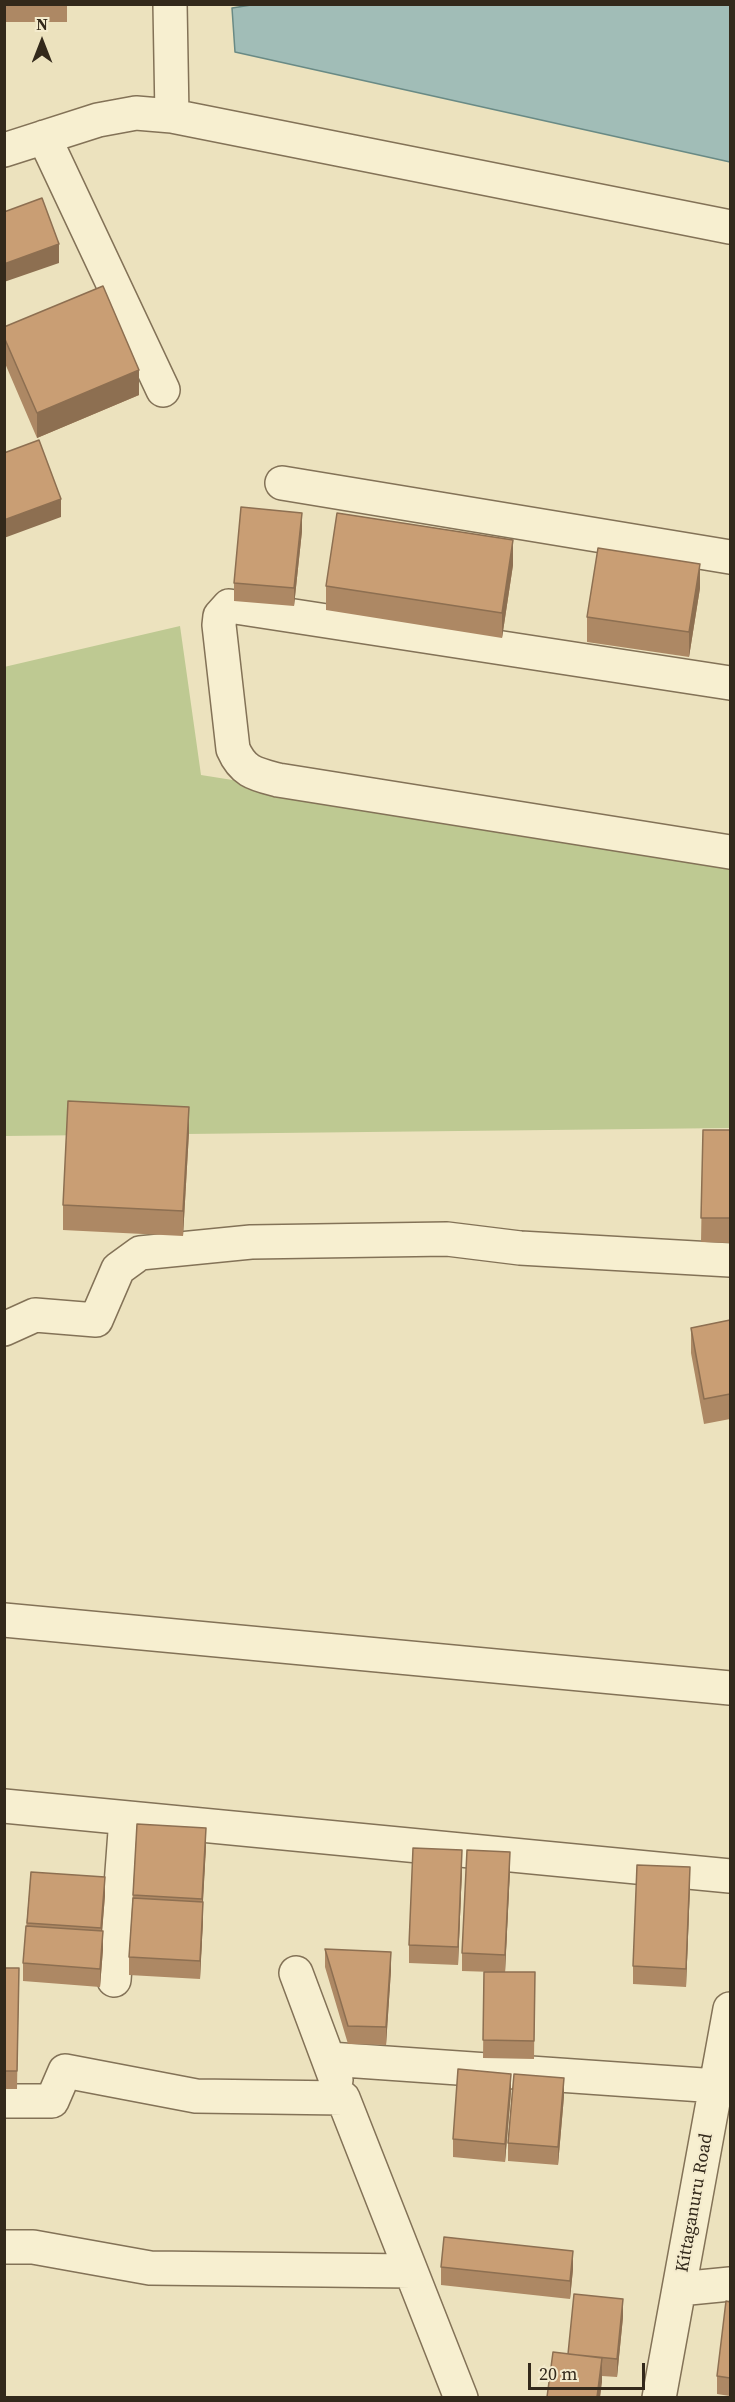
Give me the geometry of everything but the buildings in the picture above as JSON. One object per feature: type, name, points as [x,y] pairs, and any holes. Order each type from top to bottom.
[{"type":"street","points":[[170,4],[172,116]]},
{"type":"street","points":[[4,150],[98,120],[136,113],[172,116],[730,227]]},
{"type":"street","points":[[44,137],[163,390]]},
{"type":"street","points":[[282,483],[730,557]]},
{"type":"street","points":[[730,683],[229,606],[220,616],[219,625],[233,748],[238,761],[252,773],[290,782],[730,852]]},
{"type":"street","points":[[4,1329],[35,1315],[96,1320],[118,1269],[140,1253],[251,1242],[447,1239],[520,1248],[730,1260]]},
{"type":"street","points":[[4,1620],[730,1688]]},
{"type":"street","points":[[4,1806],[730,1876]]},
{"type":"street","points":[[114,1980],[126,1818]]},
{"type":"street","points":[[296,1973],[461,2397]]},
{"type":"street","name":"Kittaganuru Road","points":[[659,2397],[730,2009]]},
{"type":"street","points":[[329,2059],[717,2086]]},
{"type":"street","points":[[4,2102],[52,2102],[65,2071],[196,2096],[343,2098]]},
{"type":"street","points":[[4,2247],[33,2247],[150,2268],[411,2271]]},
{"type":"street","points":[[679,2289],[730,2284]]},
{"type":"green space","points":[[180,626],[201,775],[730,859],[730,1128],[5,1136],[4,667]]},
{"type":"water","points":[[251,5],[730,5],[730,162],[235,52],[232,8]]}]
